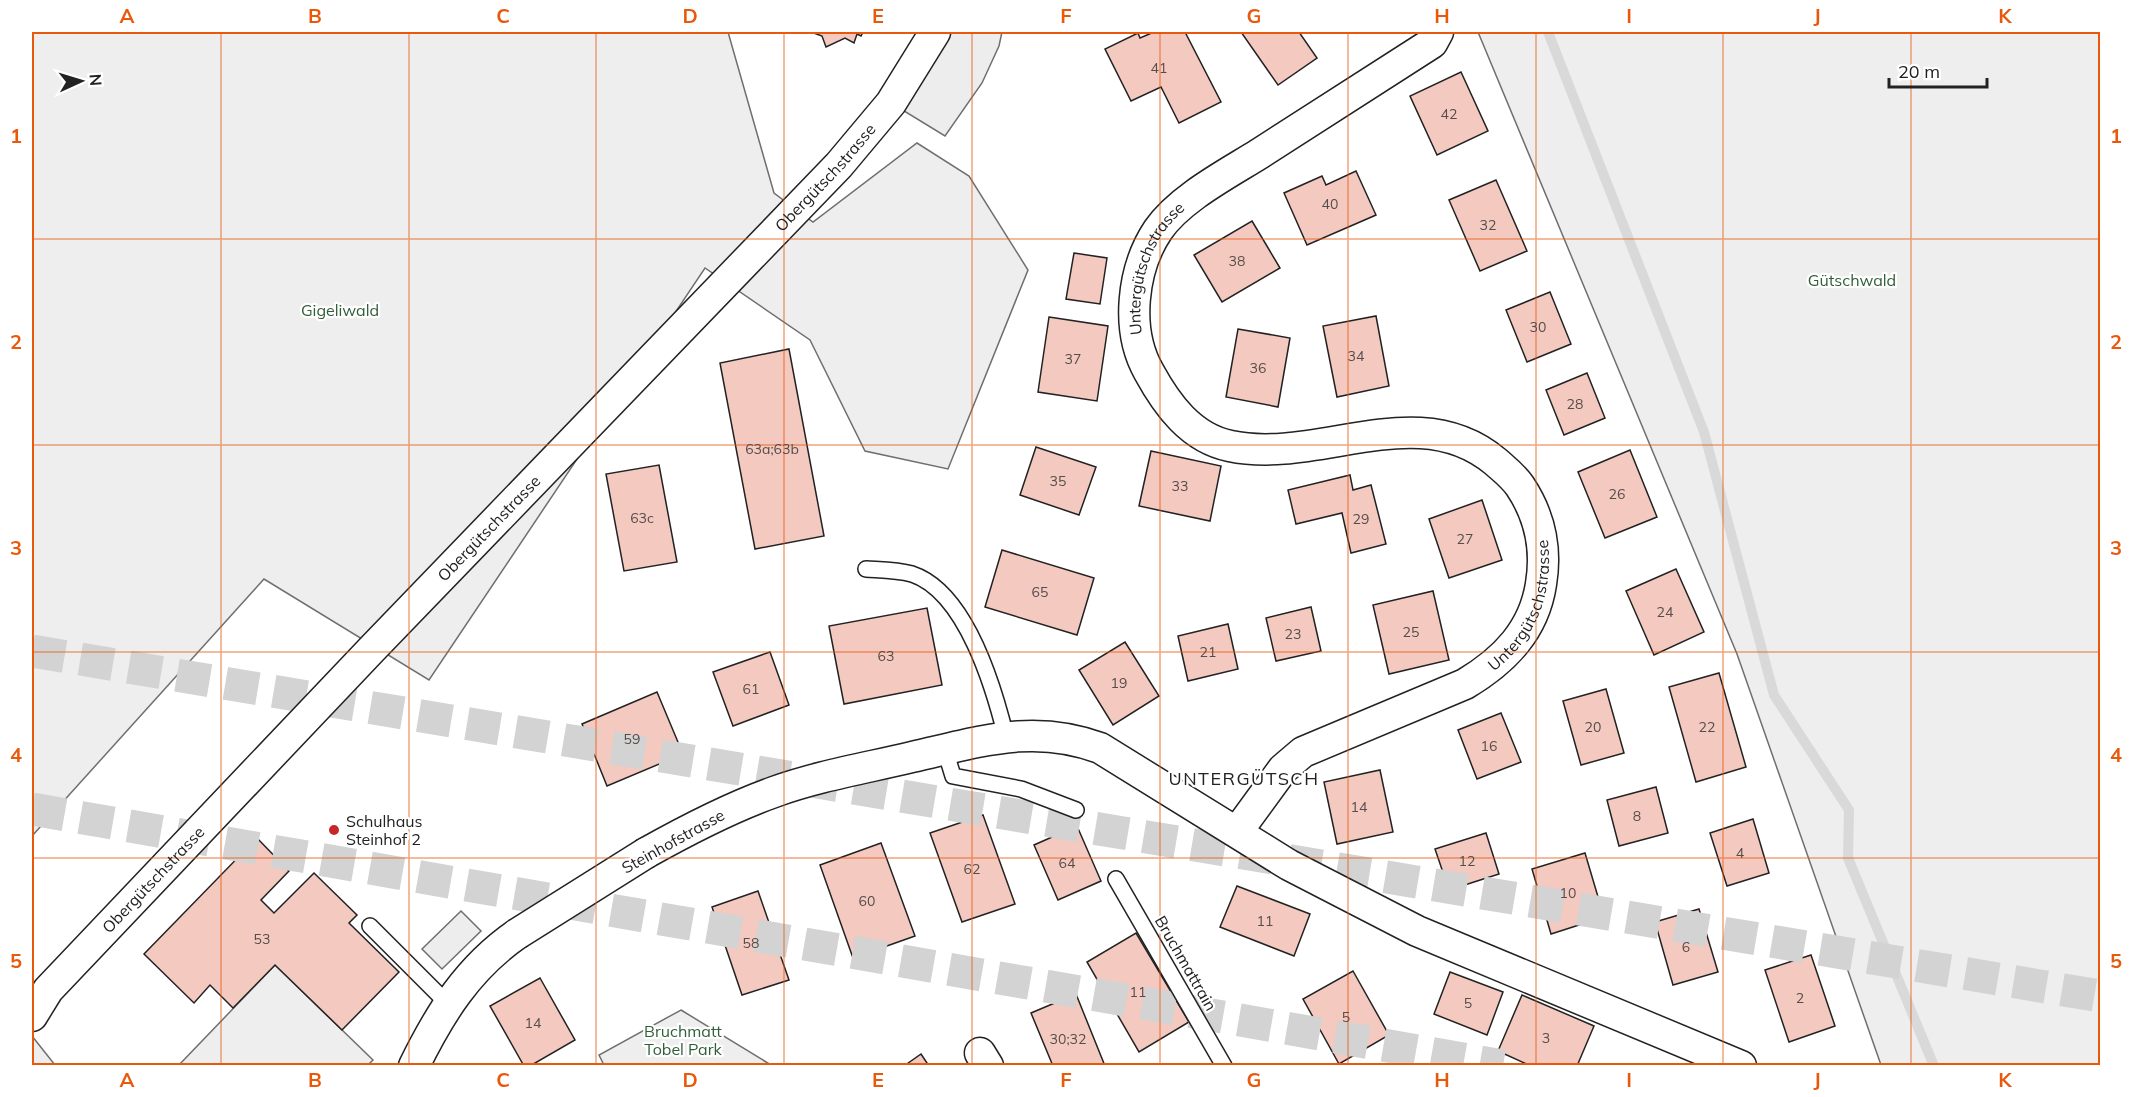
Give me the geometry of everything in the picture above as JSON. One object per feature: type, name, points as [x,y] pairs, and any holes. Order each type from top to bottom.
[{"type":"street","name":"Obergütschstrasse","points":[[32,1016],[48,990],[372,649],[839,165],[891,103],[935,32]]},
{"type":"street","name":"Untergütschstrasse","points":[[1237,832],[1283,769],[1303,752],[1465,684],[1483,673],[1504,656],[1523,635],[1539,602],[1544,569],[1542,538],[1535,508],[1514,477],[1484,452],[1454,437],[1407,432],[1266,452],[1227,446],[1189,427],[1170,406],[1145,365],[1137,338],[1135,320],[1137,284],[1148,249],[1169,218],[1205,189],[1432,43],[1438,32]]},
{"type":"street","name":"Steinhofstrasse","points":[[414,1065],[447,1003],[495,949],[646,853],[693,826],[775,791],[1006,737],[1050,735],[1075,739],[1100,748],[1237,832]]},
{"type":"street","points":[[1237,832],[1289,866],[1417,931],[1740,1065]]},
{"type":"lane","points":[[866,569],[913,574],[950,602],[971,638],[996,695],[1006,737]]},
{"type":"lane","points":[[945,750],[953,776],[1021,789],[1076,810]]},
{"type":"lane","name":"Bruchmattrain","points":[[1116,879],[1224,1065]]},
{"type":"lane","points":[[370,926],[447,1003]]},
{"type":"green space","name":"Gigeliwald","points":[[32,32],[728,32],[774,193],[813,222],[917,143],[969,176],[1028,270],[948,469],[865,451],[810,340],[705,268],[429,680],[264,579],[32,836]]},
{"type":"green space","name":"Gütschwald","points":[[1478,32],[2100,32],[2100,1065],[1881,1065],[1737,654]]},
{"type":"green space","points":[[275,965],[373,1060],[367,1066],[178,1066]]},
{"type":"green space","name":"Bruchmatt Tobel Park","points":[[681,1010],[771,1065],[604,1065],[599,1055]]},
{"type":"green space","points":[[32,1036],[55,1065],[32,1065]]},
{"type":"shaded area","points":[[935,32],[1002,32],[999,46],[982,83],[945,136],[891,103]]},
{"type":"shaded area","points":[[461,911],[481,931],[442,969],[422,949]]},
{"type":"building","points":[[811,32],[863,32],[861,36],[857,34],[854,43],[845,38],[826,47],[822,36]]},
{"type":"building","points":[[1154,32],[1185,32],[1221,102],[1179,123],[1161,87],[1131,101],[1105,49],[1138,33],[1140,38]]},
{"type":"building","points":[[1241,32],[1299,32],[1317,58],[1278,85]]},
{"type":"building","points":[[1461,72],[1488,131],[1437,155],[1410,96]]},
{"type":"building","points":[[1356,171],[1376,215],[1307,245],[1284,193],[1322,176],[1326,185]]},
{"type":"building","points":[[1496,180],[1527,251],[1480,271],[1449,200]]},
{"type":"building","points":[[1252,221],[1280,268],[1222,302],[1194,255]]},
{"type":"building","points":[[1074,253],[1107,258],[1100,304],[1066,299]]},
{"type":"building","points":[[1550,292],[1571,344],[1527,362],[1506,310]]},
{"type":"building","points":[[1376,316],[1389,386],[1337,397],[1323,326]]},
{"type":"building","points":[[1049,317],[1108,326],[1097,401],[1038,392]]},
{"type":"building","points":[[1238,329],[1290,338],[1278,407],[1226,397]]},
{"type":"building","points":[[789,349],[824,536],[755,549],[720,363]]},
{"type":"building","points":[[1587,373],[1605,418],[1564,435],[1546,390]]},
{"type":"building","points":[[1036,447],[1096,467],[1079,515],[1020,495]]},
{"type":"building","points":[[1630,450],[1657,517],[1605,538],[1578,472]]},
{"type":"building","points":[[1151,451],[1221,466],[1210,521],[1139,506]]},
{"type":"building","points":[[659,465],[677,562],[624,571],[606,474]]},
{"type":"building","points":[[1350,475],[1353,490],[1371,485],[1386,544],[1351,553],[1342,513],[1296,524],[1288,490]]},
{"type":"building","points":[[1482,500],[1502,560],[1449,578],[1429,519]]},
{"type":"building","points":[[1002,550],[1094,578],[1077,635],[985,607]]},
{"type":"building","points":[[1676,569],[1704,632],[1654,655],[1626,591]]},
{"type":"building","points":[[1433,591],[1449,660],[1389,674],[1373,605]]},
{"type":"building","points":[[1311,607],[1321,651],[1276,661],[1266,618]]},
{"type":"building","points":[[927,608],[942,685],[844,704],[829,626]]},
{"type":"building","points":[[1228,624],[1238,669],[1188,681],[1178,636]]},
{"type":"building","points":[[1125,642],[1159,696],[1113,725],[1079,670]]},
{"type":"building","points":[[770,652],[789,705],[733,726],[713,672]]},
{"type":"building","points":[[1719,673],[1746,767],[1696,782],[1669,687]]},
{"type":"building","points":[[1606,689],[1624,753],[1581,765],[1563,701]]},
{"type":"building","points":[[657,692],[683,754],[607,786],[582,724]]},
{"type":"building","points":[[1501,713],[1521,762],[1477,779],[1458,730]]},
{"type":"building","points":[[1380,770],[1393,832],[1337,844],[1324,782]]},
{"type":"building","points":[[1656,787],[1668,833],[1619,846],[1607,800]]},
{"type":"building","points":[[983,815],[1015,904],[962,922],[930,833]]},
{"type":"building","points":[[1753,819],[1769,873],[1727,886],[1710,833]]},
{"type":"building","points":[[1077,826],[1101,881],[1058,900],[1034,845]]},
{"type":"building","points":[[1486,833],[1499,874],[1449,890],[1435,849]]},
{"type":"building","points":[[257,838],[289,871],[261,900],[274,913],[314,873],[357,915],[349,923],[399,972],[342,1030],[275,965],[233,1008],[210,985],[194,1003],[144,954]]},
{"type":"building","points":[[881,843],[915,936],[853,958],[820,865]]},
{"type":"building","points":[[1585,853],[1604,917],[1551,934],[1532,869]]},
{"type":"building","points":[[1237,886],[1310,914],[1294,956],[1220,927]]},
{"type":"building","points":[[758,891],[789,980],[742,995],[712,907]]},
{"type":"building","points":[[1699,909],[1718,972],[1673,985],[1655,922]]},
{"type":"building","points":[[1136,933],[1189,1022],[1139,1052],[1087,962]]},
{"type":"building","points":[[1811,955],[1835,1026],[1789,1042],[1765,970]]},
{"type":"building","points":[[1353,971],[1389,1035],[1339,1064],[1303,999]]},
{"type":"building","points":[[1450,972],[1503,992],[1487,1035],[1434,1014]]},
{"type":"building","points":[[540,978],[575,1040],[530,1066],[524,1066],[490,1006]]},
{"type":"building","points":[[1076,994],[1105,1066],[1053,1066],[1031,1013]]},
{"type":"building","points":[[1522,995],[1594,1026],[1577,1066],[1531,1066],[1498,1051]]},
{"type":"building","points":[[921,1054],[929,1066],[904,1066]]},
{"type":"waterway","points":[[1548,32],[1704,432],[1774,695],[1849,810],[1848,858],[1934,1066]]},
{"type":"tunnel","points":[[32,651],[2100,996]]},
{"type":"tunnel","points":[[32,809],[1503,1066]]},
{"type":"place","name":"Schulhaus Steinhof 2","points":[[334,830]]},
{"type":"district","name":"UNTERGÜTSCH","points":[[1244,778]]}]
